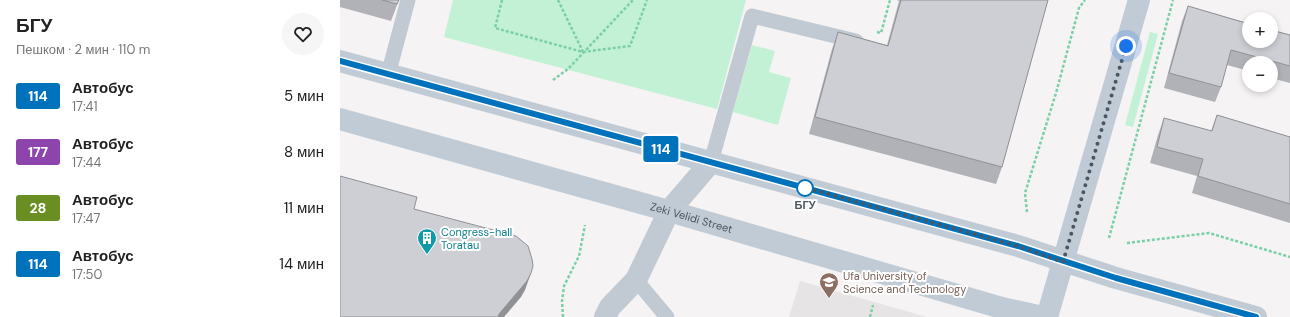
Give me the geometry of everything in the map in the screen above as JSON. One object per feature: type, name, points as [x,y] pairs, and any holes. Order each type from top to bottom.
[{"type":"main road","points":[[1047,317],[1138,0]]},
{"type":"main road","points":[[340,61],[1018,246],[1063,262],[1116,278],[1256,317]]},
{"type":"main road","name":"Zeki Velidi Street","points":[[340,119],[669,211],[1002,308],[1043,317]]},
{"type":"street","points":[[605,317],[610,307],[636,280],[669,211],[711,162]]},
{"type":"lane","points":[[388,75],[408,0]]},
{"type":"lane","points":[[711,162],[752,16],[868,44]]},
{"type":"lane","points":[[636,280],[667,317]]},
{"type":"path","points":[[502,0],[495,28],[583,52],[630,46],[647,0]]},
{"type":"path","points":[[558,0],[583,52]]},
{"type":"path","points":[[553,80],[568,69],[633,0]]},
{"type":"path","points":[[881,33],[890,0]]},
{"type":"path","points":[[1027,212],[1025,193],[1056,93],[1079,8],[1085,0]]},
{"type":"path","points":[[1109,238],[1173,0]]},
{"type":"path","points":[[563,317],[562,301],[564,286],[579,256],[585,225]]},
{"type":"path","points":[[1127,243],[1209,233],[1290,257]]},
{"type":"path","points":[[870,317],[872,305]]},
{"type":"shaded area","name":"Ufa University of Science and Technology","points":[[800,281],[927,317],[789,317]]},
{"type":"green space","points":[[453,0],[746,0],[717,109],[444,37]]},
{"type":"green space","points":[[1150,32],[1158,34],[1133,127],[1125,125]]},
{"type":"green space","points":[[752,45],[775,51],[769,72],[791,78],[778,125],[733,112]]},
{"type":"building","points":[[382,0],[399,0],[397,4]]},
{"type":"building","points":[[901,0],[1048,0],[1002,167],[815,117],[838,32],[888,46]]},
{"type":"building","points":[[1188,6],[1242,22],[1242,48],[1278,48],[1278,32],[1290,35],[1290,66],[1278,63],[1278,56],[1253,56],[1231,50],[1221,87],[1169,73]]},
{"type":"building","points":[[1217,115],[1290,137],[1290,204],[1198,176],[1203,159],[1157,147],[1164,118],[1212,131]]},
{"type":"building","name":"Congress-hall Toratau","points":[[340,176],[417,197],[414,209],[516,236],[528,246],[532,259],[533,266],[527,281],[498,317],[340,317]]},
{"type":"bus line","name":"114","points":[[340,61],[1018,246],[1063,262],[1116,278],[1256,317]]},
{"type":"place","name":"БГУ","points":[[805,188]]},
{"type":"place","name":"Congress-hall Toratau","points":[[427,255]]},
{"type":"place","name":"Ufa University of Science and Technology","points":[[829,299]]},
{"type":"route","points":[[805,188],[803,187],[1018,246],[1063,262],[1126,46]]}]
